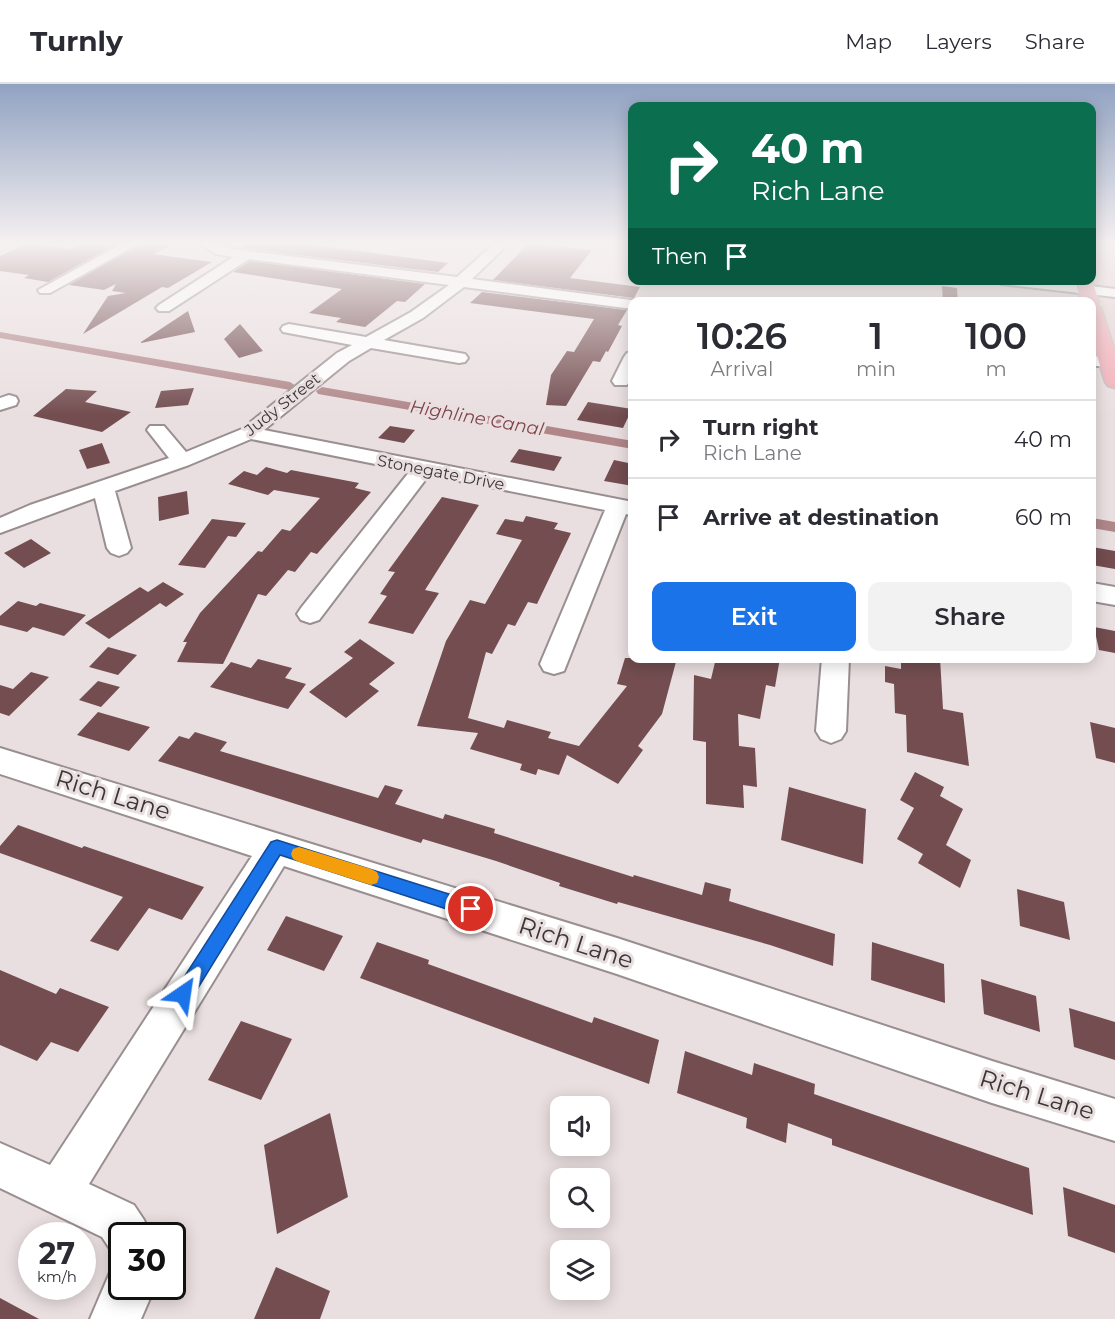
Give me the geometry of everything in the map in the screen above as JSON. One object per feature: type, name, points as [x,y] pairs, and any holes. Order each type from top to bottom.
[{"type":"main road","points":[[1096,340],[1100,362],[1115,382]]},
{"type":"street","points":[[164,308],[175,301]]},
{"type":"street","name":"Judy Street","points":[[0,526],[38,510],[182,461],[249,433],[343,357],[417,315],[436,301]]},
{"type":"street","points":[[607,301],[628,303]]},
{"type":"street","points":[[289,329],[459,358]]},
{"type":"street","points":[[621,381],[628,367]]},
{"type":"street","points":[[157,430],[182,461]]},
{"type":"street","name":"Stonegate Drive","points":[[249,433],[626,508]]},
{"type":"street","points":[[310,614],[423,469]]},
{"type":"street","points":[[103,488],[119,548]]},
{"type":"street","points":[[555,664],[626,508]]},
{"type":"street","points":[[1096,593],[1115,596]]},
{"type":"street","points":[[831,731],[836,663]]},
{"type":"street","name":"Rich Lane","points":[[0,760],[617,956],[992,1082],[1115,1120]]},
{"type":"street","points":[[58,1192],[277,847]]},
{"type":"street","points":[[0,1165],[119,1222]]},
{"type":"street","points":[[115,1319],[125,1300]]},
{"type":"shaded area","points":[[1096,301],[1115,301],[1115,382],[1096,321]]},
{"type":"building","points":[[105,301],[139,301],[83,334]]},
{"type":"building","points":[[326,301],[407,301],[397,301],[365,327],[336,322],[341,318],[309,313]]},
{"type":"building","points":[[473,301],[552,301],[627,310],[618,325],[622,326],[608,352],[606,351],[600,362],[593,361],[566,406],[546,405],[551,375],[567,351],[574,352],[594,319],[470,303]]},
{"type":"building","points":[[188,311],[195,332],[141,343],[141,342]]},
{"type":"building","points":[[240,324],[263,351],[239,358],[224,339]]},
{"type":"building","points":[[194,388],[188,405],[155,408],[161,391]]},
{"type":"building","points":[[66,389],[97,391],[85,402],[131,412],[102,432],[33,416]]},
{"type":"building","points":[[588,402],[628,408],[628,417],[623,428],[577,420]]},
{"type":"building","points":[[390,426],[415,430],[404,443],[378,438]]},
{"type":"building","points":[[102,443],[110,463],[87,469],[79,450]]},
{"type":"building","points":[[519,449],[562,457],[554,471],[510,462]]},
{"type":"building","points":[[614,460],[628,463],[628,485],[604,481]]},
{"type":"building","points":[[266,467],[287,473],[291,470],[359,483],[355,488],[371,492],[317,554],[311,552],[295,572],[288,570],[266,596],[258,594],[223,664],[177,662],[187,642],[183,642],[200,613],[258,551],[262,552],[282,529],[290,531],[320,498],[274,490],[268,495],[228,484],[244,471],[257,475]]},
{"type":"building","points":[[187,491],[189,514],[159,521],[158,497]]},
{"type":"building","points":[[442,497],[479,505],[425,590],[439,593],[413,634],[368,623],[387,596],[380,594],[395,572],[388,571]]},
{"type":"building","points":[[526,516],[558,523],[554,529],[571,533],[537,604],[528,602],[515,626],[508,624],[492,654],[486,652],[468,718],[504,728],[507,720],[551,732],[548,738],[579,746],[627,686],[617,684],[625,658],[628,658],[628,663],[676,663],[662,714],[638,746],[643,750],[618,784],[567,755],[559,775],[538,769],[536,775],[520,770],[522,764],[470,749],[478,733],[417,726],[446,641],[470,600],[485,604],[522,540],[496,534],[505,519],[523,522]]},
{"type":"building","points":[[212,519],[246,523],[236,537],[228,536],[205,568],[178,565]]},
{"type":"building","points":[[31,539],[51,553],[24,568],[4,553]]},
{"type":"building","points":[[1096,548],[1115,551],[1115,569],[1096,566]]},
{"type":"building","points":[[163,582],[184,594],[166,607],[160,603],[109,639],[85,623],[140,587],[148,592]]},
{"type":"building","points":[[18,601],[36,606],[40,603],[86,615],[64,636],[33,627],[27,632],[0,625],[0,616]]},
{"type":"building","points":[[1096,627],[1115,631],[1115,653],[1099,650]]},
{"type":"building","points":[[360,639],[395,663],[369,684],[379,691],[346,718],[309,692],[353,658],[344,652]]},
{"type":"building","points":[[108,647],[137,655],[118,675],[89,667]]},
{"type":"building","points":[[258,659],[292,668],[285,678],[306,684],[288,709],[210,687],[231,662],[251,668]]},
{"type":"building","points":[[715,663],[779,663],[775,687],[766,685],[760,719],[738,714],[739,746],[755,748],[757,787],[743,785],[744,808],[706,804],[706,742],[693,740],[694,675],[711,679]]},
{"type":"building","points":[[901,663],[940,663],[943,709],[963,713],[969,766],[907,752],[906,715],[895,713],[894,684],[885,682],[885,666],[901,669]]},
{"type":"building","points":[[31,672],[49,677],[9,716],[0,713],[0,685],[13,689]]},
{"type":"building","points":[[98,681],[120,687],[101,707],[79,700]]},
{"type":"building","points":[[98,712],[150,727],[129,751],[77,735]]},
{"type":"building","points":[[1090,722],[1115,728],[1115,763],[1096,758]]},
{"type":"building","points":[[195,732],[227,742],[220,751],[378,798],[385,785],[403,790],[395,804],[443,819],[445,814],[495,829],[494,833],[633,877],[634,875],[702,895],[705,882],[731,889],[729,901],[835,934],[833,966],[770,945],[618,902],[617,904],[559,886],[560,883],[496,861],[423,839],[421,843],[158,761],[179,736],[189,739]]},
{"type":"building","points":[[915,772],[944,787],[940,796],[963,809],[946,845],[971,860],[960,888],[918,863],[923,854],[897,839],[914,808],[900,800]]},
{"type":"building","points":[[789,787],[866,809],[863,864],[781,840]]},
{"type":"building","points":[[18,825],[204,887],[182,920],[149,908],[118,951],[90,941],[123,897],[0,853],[0,846]]},
{"type":"building","points":[[1017,889],[1064,902],[1070,940],[1020,926]]},
{"type":"building","points":[[286,916],[343,936],[324,971],[267,950]]},
{"type":"building","points":[[377,942],[429,960],[428,964],[592,1023],[594,1017],[659,1040],[649,1084],[360,978]]},
{"type":"building","points":[[872,942],[944,964],[945,1003],[871,980]]},
{"type":"building","points":[[0,970],[56,994],[60,988],[109,1007],[78,1052],[51,1042],[37,1061],[0,1045]]},
{"type":"building","points":[[981,979],[1036,996],[1040,1032],[984,1014]]},
{"type":"building","points":[[1069,1008],[1115,1022],[1115,1060],[1074,1047]]},
{"type":"building","points":[[241,1021],[292,1039],[261,1100],[208,1080]]},
{"type":"building","points":[[685,1051],[752,1075],[754,1063],[815,1084],[814,1094],[1029,1168],[1033,1215],[832,1145],[832,1139],[788,1123],[786,1143],[746,1128],[747,1118],[677,1093]]},
{"type":"building","points":[[330,1113],[348,1197],[277,1234],[264,1145]]},
{"type":"building","points":[[1063,1187],[1115,1205],[1115,1253],[1068,1236]]},
{"type":"building","points":[[276,1267],[330,1291],[320,1319],[254,1319]]},
{"type":"building","points":[[0,1298],[39,1319],[0,1319]]},
{"type":"waterway","points":[[0,335],[290,386]]},
{"type":"waterway","name":"Highline Canal","points":[[322,391],[628,444]]},
{"type":"waterway","name":"Highline Canal","points":[[1096,524],[1115,527]]},
{"type":"slow traffic","points":[[299,854],[371,877]]},
{"type":"route","points":[[183,994],[277,847],[471,909]]}]
